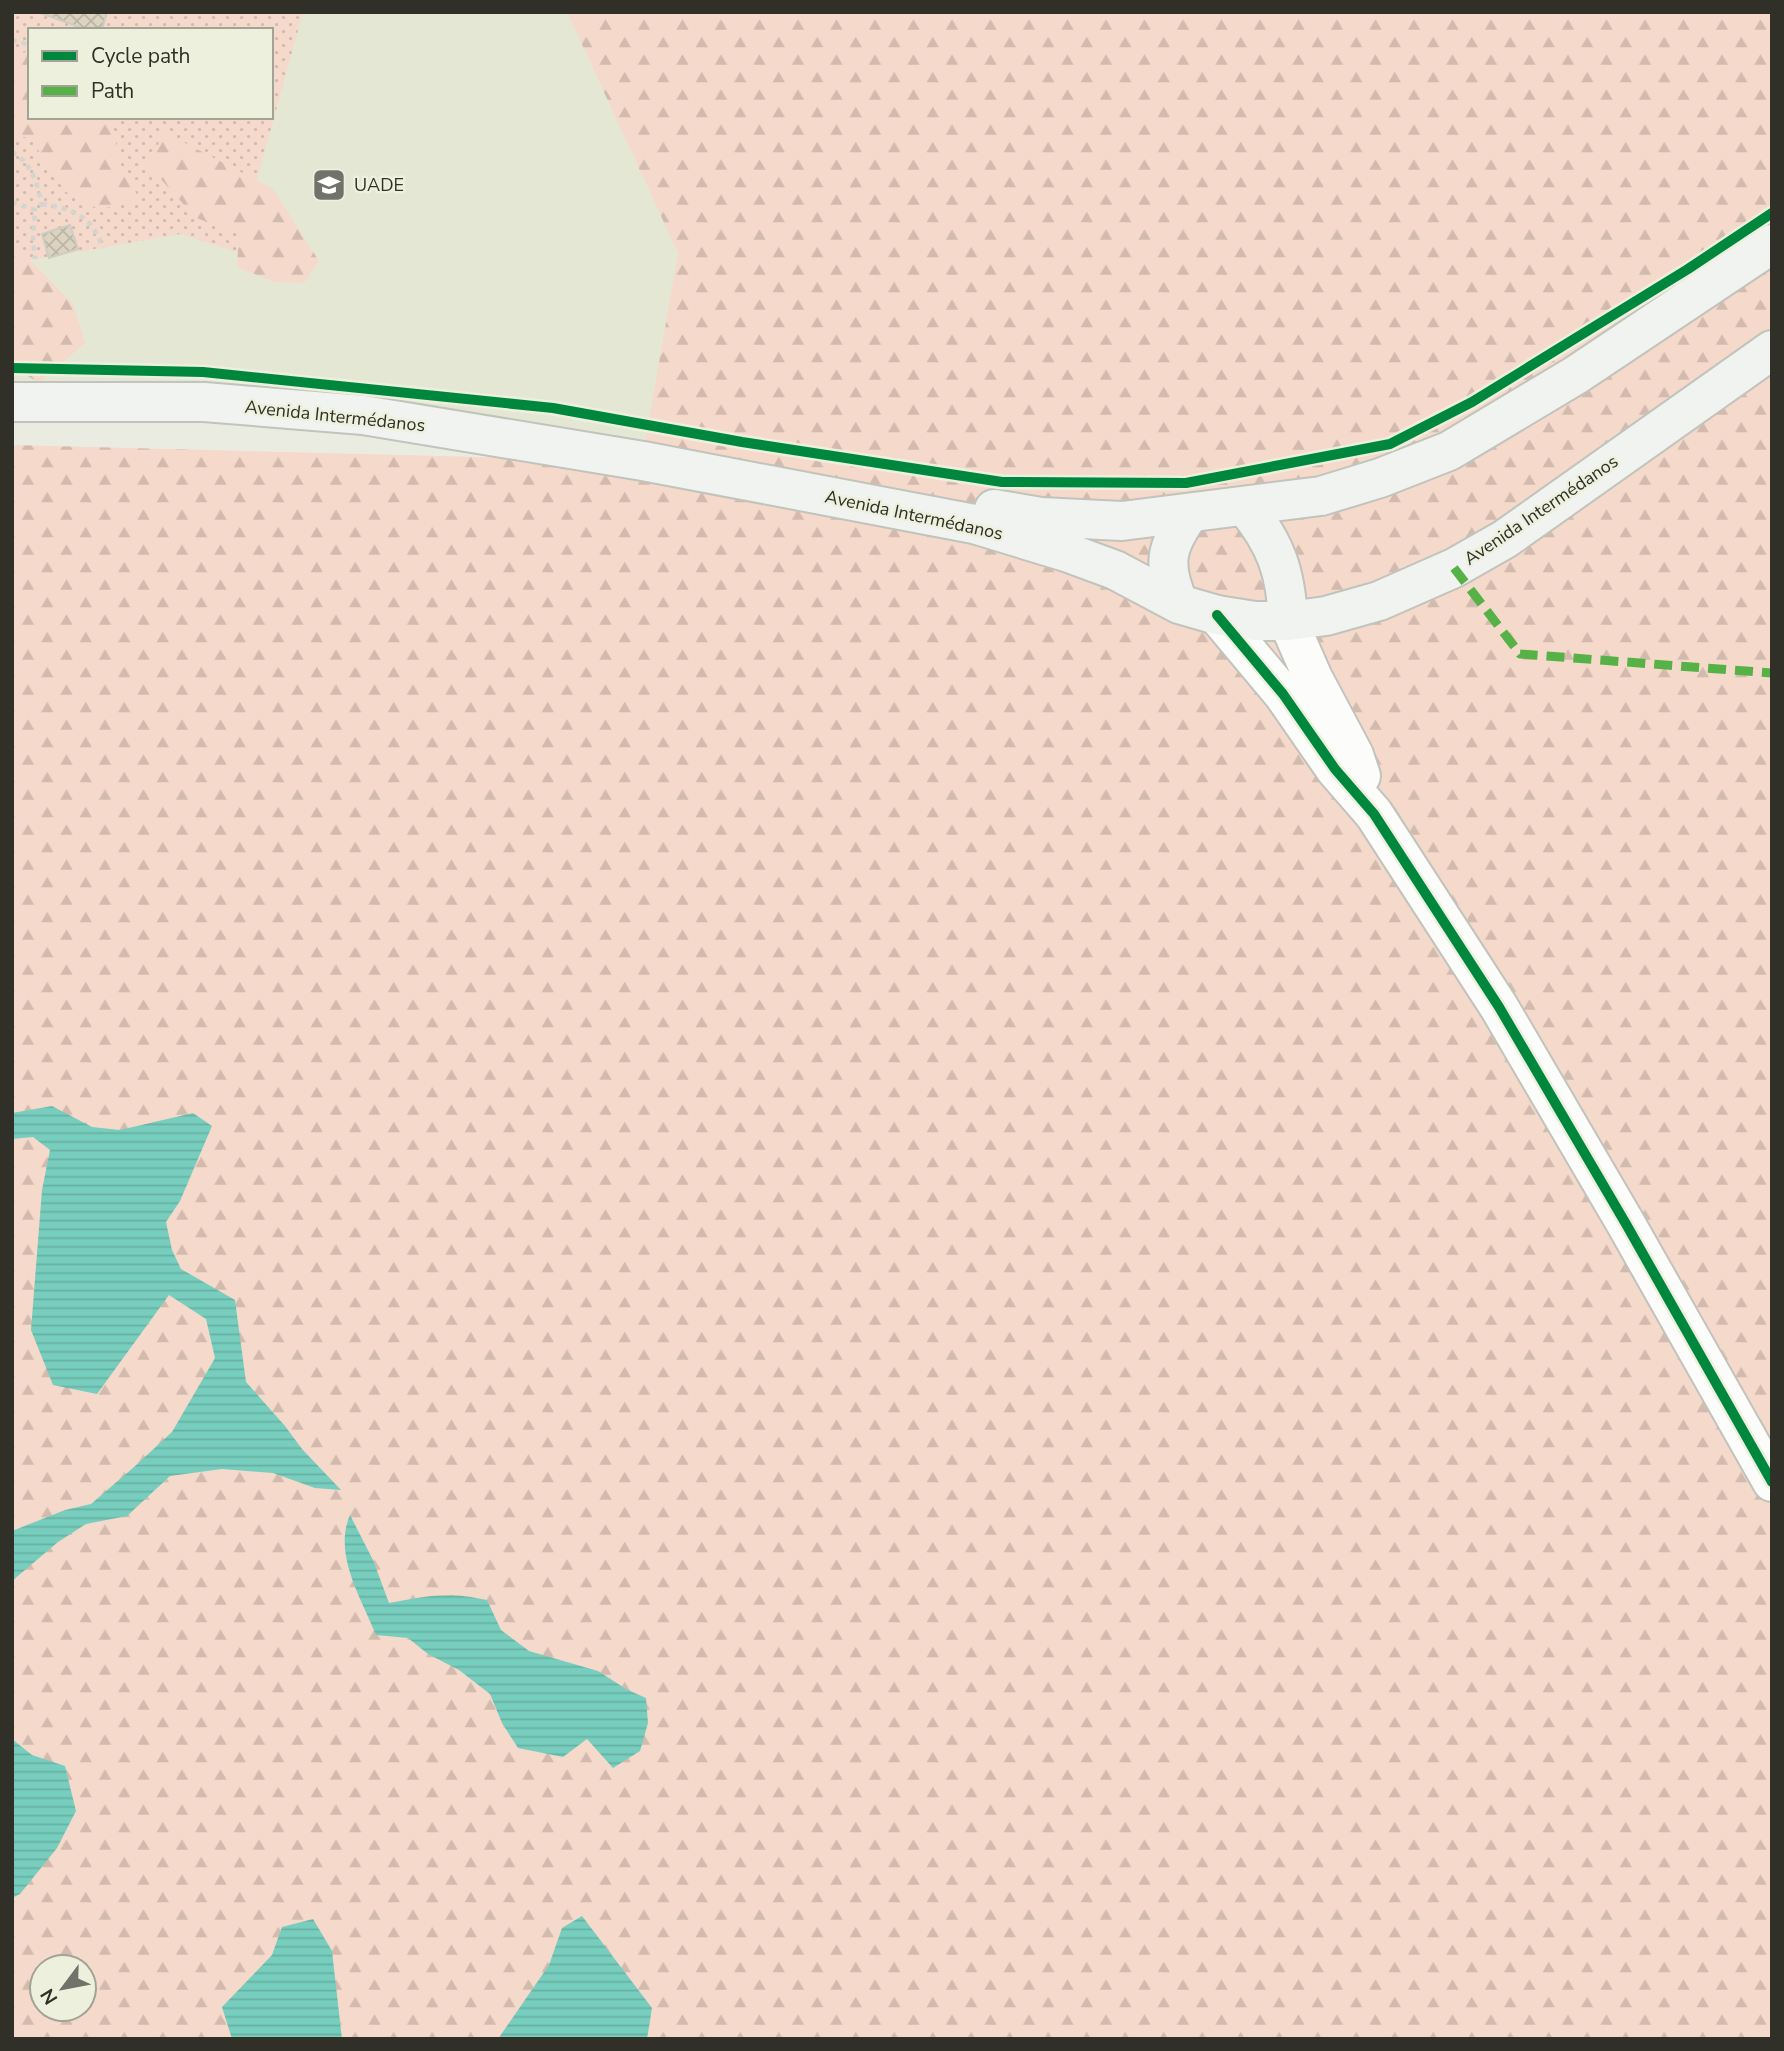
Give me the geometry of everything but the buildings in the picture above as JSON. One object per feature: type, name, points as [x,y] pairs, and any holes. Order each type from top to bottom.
[{"type":"main road","name":"Avenida Intermédanos","points":[[12,390],[204,391],[364,401],[1041,517],[1122,521],[1321,496],[1380,478],[1449,451],[1576,374],[1772,244]]},
{"type":"main road","name":"Avenida Intermédanos","points":[[12,402],[204,402],[363,415],[642,461],[974,524],[1115,570],[1179,604],[1217,615],[1255,621],[1287,621],[1326,616],[1367,604],[1454,568],[1505,539],[1772,350]]},
{"type":"main road","points":[[1245,506],[1265,530],[1279,559],[1286,589],[1287,621]]},
{"type":"main road","points":[[1179,604],[1169,581],[1168,556],[1175,533],[1190,513]]},
{"type":"street","points":[[1217,615],[1283,694],[1335,769],[1374,814],[1506,1019],[1772,1482]]},
{"type":"street","points":[[1287,621],[1313,678],[1354,755],[1374,814]]},
{"type":"path","points":[[12,152],[19,155],[34,174],[42,204]]},
{"type":"path","points":[[12,202],[35,210]]},
{"type":"path","points":[[35,259],[35,210],[42,204],[64,207],[82,216],[97,231],[103,248]]},
{"type":"shaded area","name":"UADE","points":[[12,12],[567,12],[678,253],[643,461],[363,415],[12,402]]},
{"type":"green space","points":[[12,12],[303,12],[237,252],[180,234],[25,261],[12,266]]},
{"type":"green space","points":[[567,12],[1772,12],[1772,2039],[12,2039],[12,445],[642,461],[678,253]]},
{"type":"green space","points":[[28,52],[28,119],[110,119],[122,169],[139,198],[100,210],[66,192],[30,138],[12,135],[12,56]]},
{"type":"green space","points":[[164,132],[273,189],[319,261],[304,283],[275,282],[237,267],[239,233],[196,218],[148,165]]},
{"type":"green space","points":[[20,250],[73,304],[85,343],[39,383],[12,366],[12,252]]},
{"type":"water","points":[[52,1106],[92,1127],[120,1130],[193,1113],[212,1126],[180,1201],[166,1222],[172,1250],[181,1269],[235,1300],[246,1382],[302,1449],[341,1490],[315,1488],[273,1473],[222,1469],[170,1476],[127,1516],[86,1524],[58,1542],[12,1581],[12,1531],[65,1510],[91,1504],[172,1432],[215,1358],[206,1319],[169,1295],[97,1394],[53,1385],[31,1330],[42,1190],[50,1150],[33,1137],[12,1139],[12,1113]]},
{"type":"water","points":[[350,1515],[373,1560],[389,1603],[449,1595],[487,1600],[501,1630],[529,1651],[598,1671],[646,1698],[648,1723],[640,1751],[613,1768],[587,1739],[563,1757],[518,1748],[502,1723],[490,1694],[459,1670],[428,1654],[408,1638],[376,1635],[347,1560],[346,1530]]},
{"type":"water","points":[[12,1739],[32,1755],[65,1766],[76,1811],[57,1848],[20,1894],[12,1898]]},
{"type":"water","points":[[582,1916],[652,2008],[647,2039],[498,2039],[549,1965],[562,1928]]},
{"type":"water","points":[[313,1919],[332,1951],[342,2039],[232,2039],[222,2007],[272,1955],[282,1927]]},
{"type":"marked path","points":[[1454,568],[1520,654],[1772,673]]},
{"type":"cycle path","points":[[12,368],[203,372],[553,408],[742,442],[1002,482],[1186,483],[1390,444],[1472,402],[1688,269],[1772,213]]},
{"type":"cycle path","points":[[1217,615],[1283,694],[1335,769],[1374,814],[1499,1007],[1772,1482]]},
{"type":"place","name":"UADE","points":[[329,185]]}]
